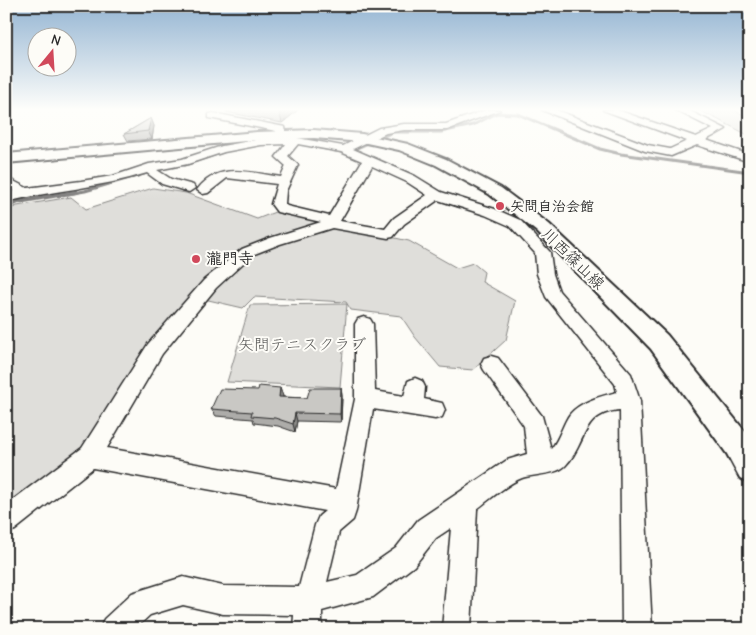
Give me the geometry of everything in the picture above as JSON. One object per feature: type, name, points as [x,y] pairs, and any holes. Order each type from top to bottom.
[{"type":"main road","name":"川西篠山線","points":[[6,159],[254,140]]},
{"type":"main road","name":"川西篠山線","points":[[369,140],[402,147],[441,162],[495,191],[543,228],[659,342],[737,444],[750,468]]},
{"type":"street","points":[[89,193],[222,149],[274,140]]},
{"type":"street","points":[[287,140],[282,158],[292,166],[278,193],[278,204],[282,209],[388,234],[399,221],[436,195]]},
{"type":"street","points":[[300,140],[344,149],[411,179],[436,195],[490,212],[515,223],[542,252],[545,274],[552,293],[624,380],[630,401],[637,629]]},
{"type":"street","points":[[344,149],[359,140]]},
{"type":"street","points":[[623,140],[645,148],[671,153],[700,140]]},
{"type":"street","points":[[693,140],[749,159]]},
{"type":"street","points":[[6,521],[90,456],[155,349],[210,284],[248,252],[332,222],[369,160]]},
{"type":"street","points":[[6,198],[25,192],[81,186],[151,172],[165,182],[188,188]]},
{"type":"street","points":[[203,190],[220,176],[226,174],[284,180]]},
{"type":"street","points":[[6,181],[25,192]]},
{"type":"street","points":[[491,364],[534,424],[540,462]]},
{"type":"street","points":[[307,629],[309,601],[328,525],[344,511],[365,388],[414,397],[435,410]]},
{"type":"street","points":[[114,629],[142,603],[182,591],[223,600],[309,601],[363,588],[405,557],[427,529],[515,468],[557,459],[567,446],[578,421],[595,408],[617,401],[630,401]]},
{"type":"street","points":[[90,456],[345,503]]},
{"type":"street","points":[[456,629],[465,502]]},
{"type":"green space","points":[[153,188],[186,193],[257,219],[275,212],[409,241],[457,268],[473,263],[484,272],[482,282],[515,301],[506,340],[473,370],[440,367],[415,337],[401,316],[351,310],[346,302],[254,297],[243,308],[204,299],[173,321],[87,455],[6,517],[6,211],[17,206],[71,197],[86,209]]},
{"type":"green space","name":"矢問テニスクラブ","points":[[347,304],[340,387],[227,382],[250,305]]},
{"type":"building","points":[[259,386],[280,388],[279,397],[307,398],[310,388],[341,388],[340,414],[295,413],[293,424],[275,418],[251,416],[252,412],[211,409],[220,389],[258,390]]},
{"type":"waterway","points":[[316,147],[341,152],[355,149],[376,140]]},
{"type":"waterway","points":[[578,140],[600,149],[621,154],[750,172]]},
{"type":"waterway","points":[[184,165],[229,150]]},
{"type":"waterway","points":[[68,194],[85,191],[164,168]]},
{"type":"waterway","points":[[6,208],[18,202],[76,192]]},
{"type":"place","name":"矢問自治会館","points":[[500,206]]},
{"type":"place","name":"瀧門寺","points":[[196,259]]}]
